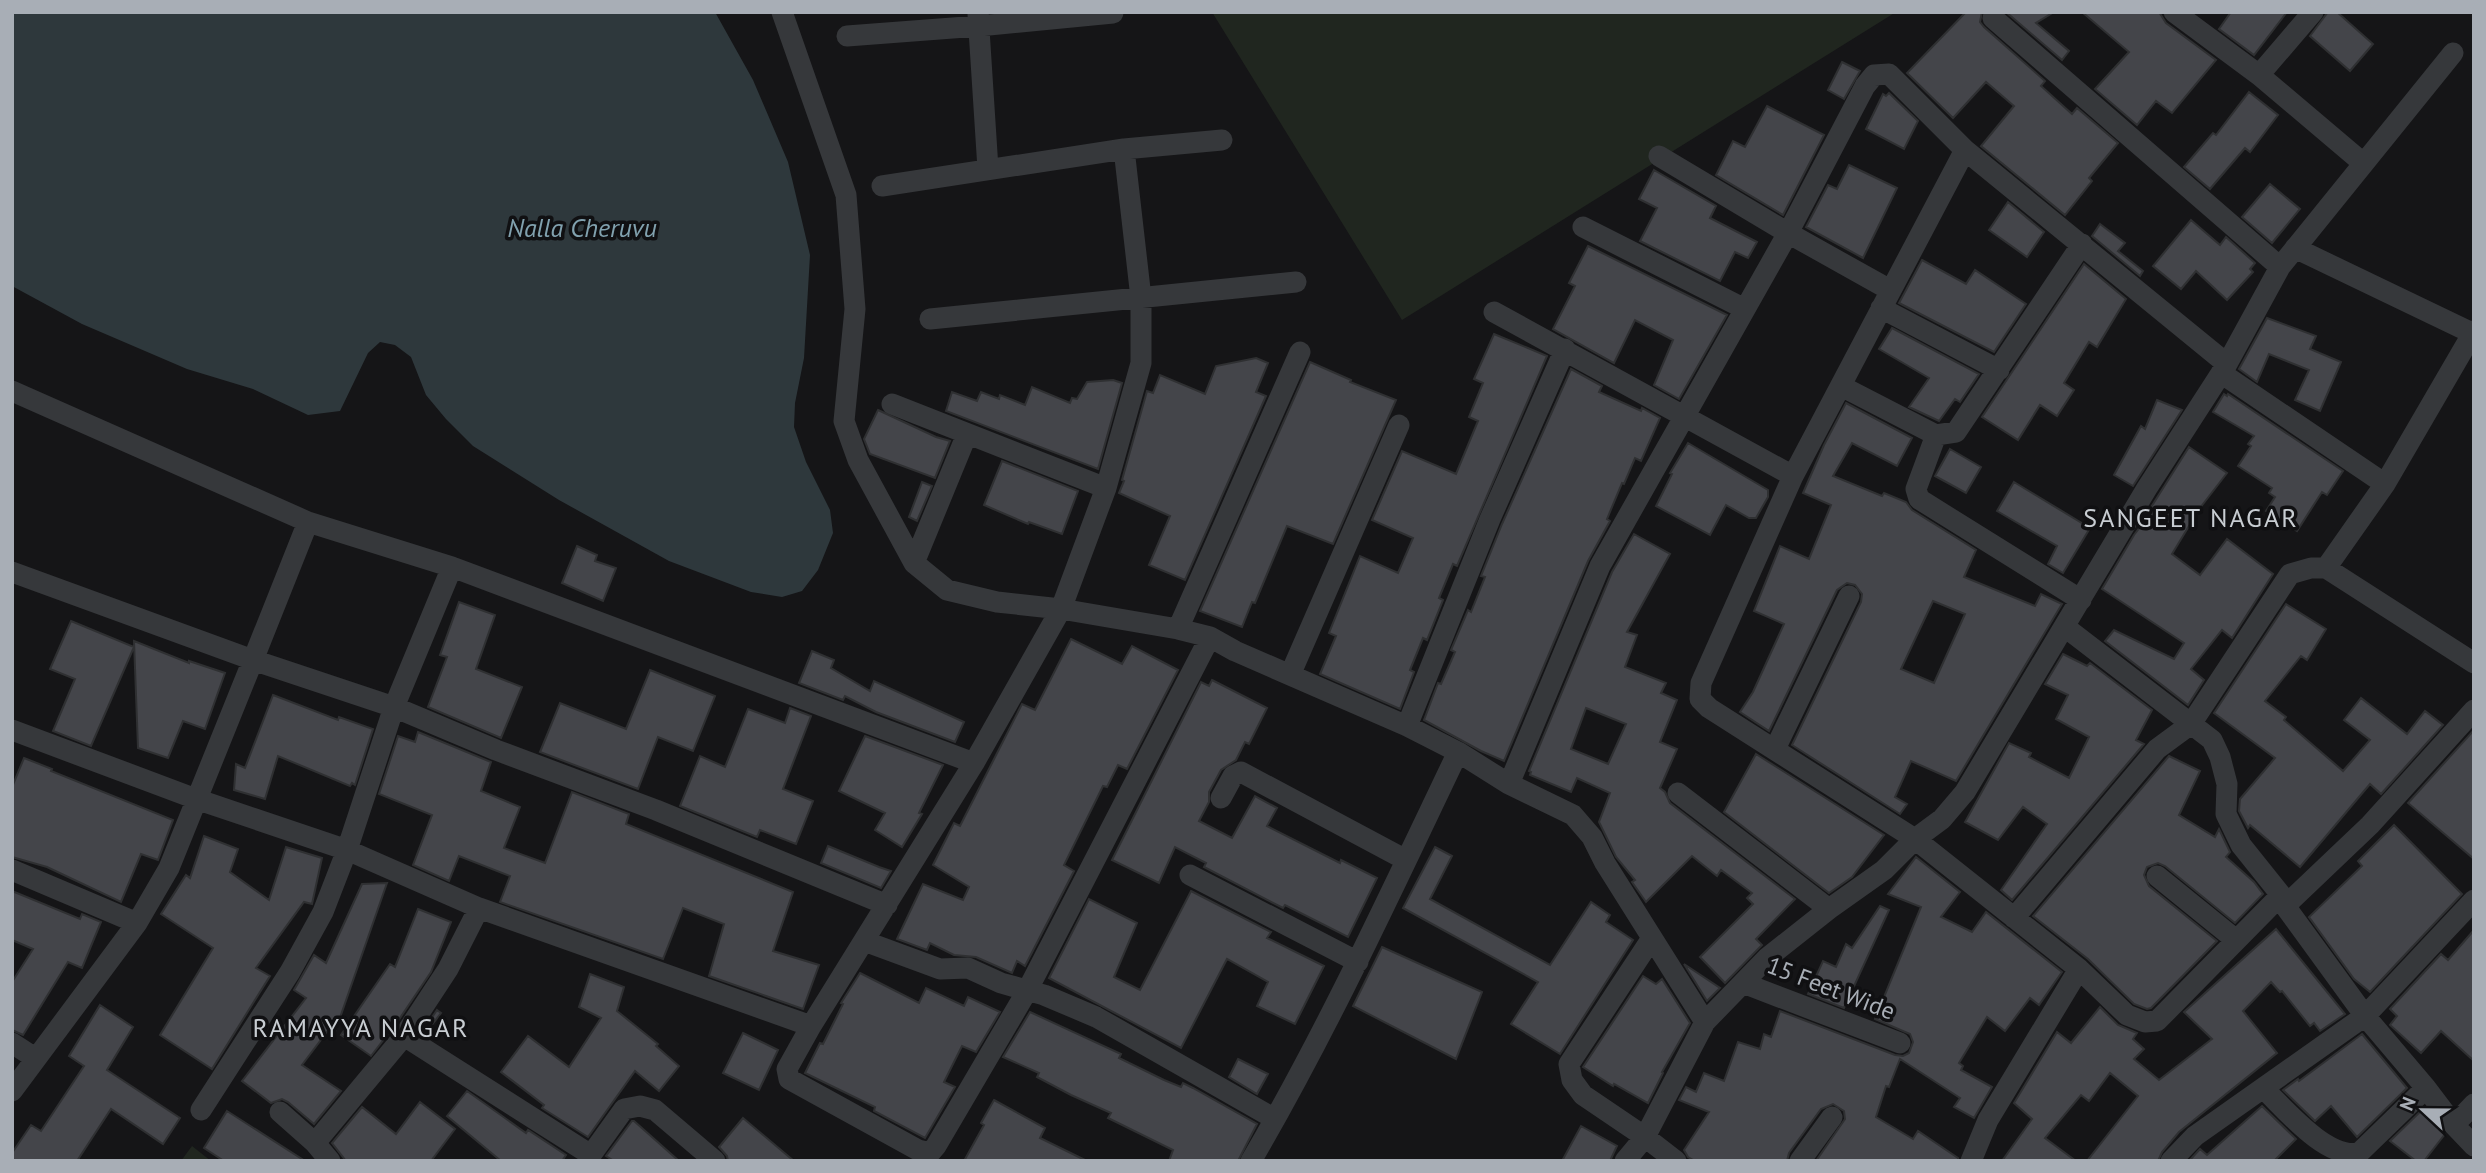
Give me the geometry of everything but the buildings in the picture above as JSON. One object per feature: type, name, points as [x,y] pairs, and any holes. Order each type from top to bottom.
[{"type":"street","points":[[782,12],[846,195],[855,309],[844,421],[858,460],[914,564],[947,590],[997,602],[1061,609],[1210,637],[1235,651],[1407,726],[1458,752],[1509,784],[1573,815],[1591,837],[1705,1022]]},
{"type":"street","points":[[2174,12],[2259,75],[2363,163]]},
{"type":"street","points":[[2259,75],[2313,12]]},
{"type":"street","points":[[847,36],[978,19],[1113,13]]},
{"type":"street","points":[[1993,18],[2280,267]]},
{"type":"street","points":[[978,19],[988,169]]},
{"type":"street","points":[[1625,1161],[1645,1137],[1705,1022],[1767,958],[1884,870],[1942,818],[1965,792],[2147,488],[2224,369],[2280,267],[2453,53]]},
{"type":"street","points":[[1509,784],[1600,566],[1788,233],[1865,86],[1874,75],[1889,74],[1965,150],[2082,244],[2224,369],[2385,484]]},
{"type":"street","points":[[882,186],[1124,149],[1222,140]]},
{"type":"street","points":[[1124,149],[1141,298],[1141,363],[1106,488],[1061,609],[974,763],[811,1026],[787,1069],[789,1079],[918,1150],[930,1153],[1027,991],[1210,637]]},
{"type":"street","points":[[1965,150],[1793,476],[1701,683],[1700,699],[1709,708],[1916,839],[2079,969],[2127,1015],[2145,1022],[2157,1021],[2236,940],[2370,825],[2474,710]]},
{"type":"street","points":[[1659,156],[1788,233],[1885,299],[1999,370]]},
{"type":"street","points":[[1583,227],[1745,309]]},
{"type":"street","points":[[1841,386],[1936,435],[1956,432],[2082,244]]},
{"type":"street","points":[[2295,248],[2473,332],[2385,484],[2326,568]]},
{"type":"street","points":[[930,319],[1296,282]]},
{"type":"street","points":[[1494,312],[1793,476]]},
{"type":"street","points":[[1407,726],[1490,519],[1565,349]]},
{"type":"street","points":[[1178,629],[1300,352]]},
{"type":"street","points":[[12,391],[308,522],[452,567],[974,763]]},
{"type":"street","points":[[892,404],[1106,488]]},
{"type":"street","points":[[1290,675],[1399,425]]},
{"type":"street","points":[[914,564],[967,434]]},
{"type":"street","points":[[1936,435],[1916,489],[1919,499],[2081,600]]},
{"type":"street","points":[[12,1091],[137,923],[169,867],[308,522]]},
{"type":"street","points":[[201,1110],[290,972],[323,912],[347,850],[394,707],[452,567]]},
{"type":"street","points":[[2014,918],[2157,749],[2191,724],[2290,574],[2311,568],[2326,568],[2474,663]]},
{"type":"street","points":[[12,572],[253,660],[394,707],[887,905]]},
{"type":"street","points":[[1774,749],[1849,596]]},
{"type":"street","points":[[2065,627],[2211,740],[2220,757],[2227,784],[2226,814],[2241,845],[2365,1016],[2474,1146]]},
{"type":"street","points":[[12,730],[196,799],[347,850],[479,908],[811,1026]]},
{"type":"street","points":[[1251,1161],[1358,962],[1458,752]]},
{"type":"street","points":[[1220,798],[1233,776],[1241,772],[1406,860]]},
{"type":"street","points":[[1678,793],[1829,909]]},
{"type":"street","points":[[12,870],[137,923]]},
{"type":"street","points":[[1190,875],[1358,962]]},
{"type":"street","points":[[2158,876],[2236,940]]},
{"type":"street","points":[[2171,1161],[2195,1136],[2365,1016],[2474,900]]},
{"type":"street","points":[[315,1143],[404,1036],[448,969],[479,908]]},
{"type":"street","points":[[1652,938],[1569,1065],[1572,1080],[1583,1095],[1676,1161]]},
{"type":"street","points":[[864,941],[940,969],[968,968],[1096,1017],[1275,1119]]},
{"type":"street","points":[[1971,1161],[1988,1120],[2079,969]]},
{"type":"street","name":"15 Feet Wide","points":[[1743,983],[1900,1043]]},
{"type":"street","points":[[404,1036],[589,1158],[624,1109],[640,1106],[655,1111],[711,1160]]},
{"type":"street","points":[[12,1043],[35,1058]]},
{"type":"street","points":[[2264,1089],[2321,1142],[2348,1155],[2359,1153],[2426,1088]]},
{"type":"street","points":[[2454,1125],[2474,1104]]},
{"type":"street","points":[[280,1112],[315,1143],[330,1161]]},
{"type":"street","points":[[1800,1161],[1832,1117]]},
{"type":"shaded area","points":[[1212,12],[1896,12],[1402,320]]},
{"type":"shaded area","points":[[192,1146],[211,1161],[181,1161]]},
{"type":"water","name":"Nalla Cheruvu","points":[[12,12],[715,12],[753,80],[788,162],[810,255],[804,358],[795,403],[794,427],[806,462],[830,510],[833,533],[818,570],[802,591],[782,597],[751,592],[669,561],[559,500],[473,446],[426,395],[411,357],[395,345],[380,342],[368,353],[340,411],[308,415],[253,389],[187,369],[82,324],[12,286]]},
{"type":"district","name":"SANGEET NAGAR","points":[[2191,517]]},
{"type":"district","name":"RAMAYYA NAGAR","points":[[361,1027]]}]
